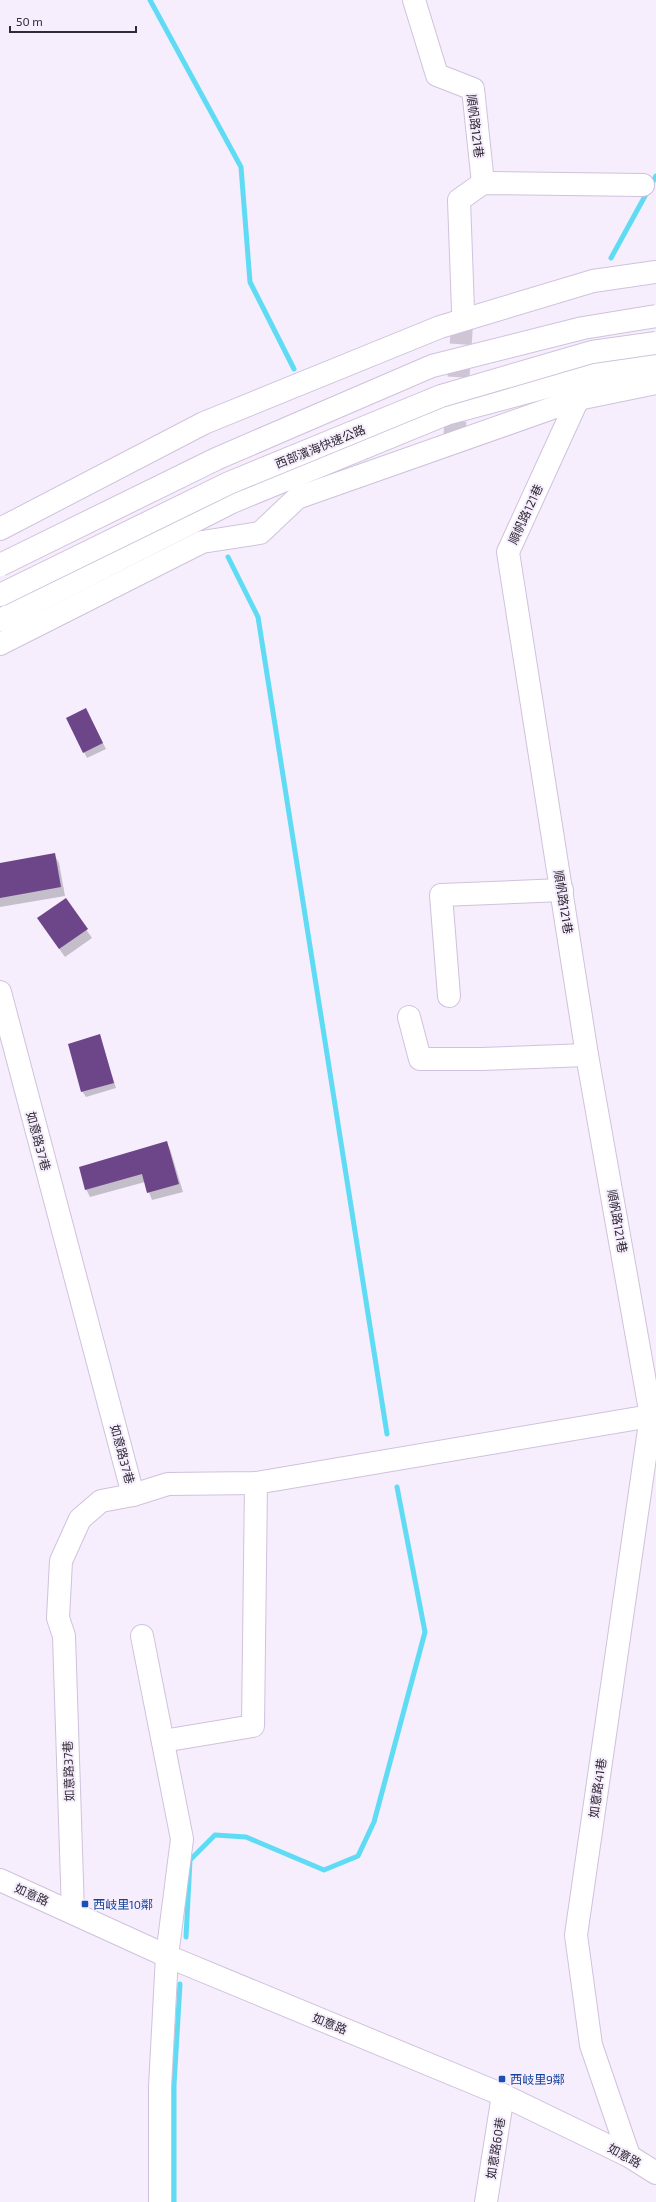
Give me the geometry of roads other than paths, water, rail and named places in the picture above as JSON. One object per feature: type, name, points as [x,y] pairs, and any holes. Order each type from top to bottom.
[{"type":"main road","name":"順帆路121巷","points":[[414,0],[437,75],[473,89],[483,183]]},
{"type":"main road","points":[[462,310],[460,200],[483,183],[643,185]]},
{"type":"main road","points":[[0,529],[204,423],[440,327],[593,281],[656,272]]},
{"type":"main road","points":[[0,565],[216,459],[432,366],[583,328],[656,316]]},
{"type":"main road","name":"西部濱海快速公路","points":[[0,595],[229,483],[441,396],[592,352],[656,343]]},
{"type":"main road","points":[[0,620],[232,502],[446,414],[596,374],[656,364]]},
{"type":"main road","points":[[0,644],[202,542],[260,533],[297,498],[578,399],[656,383]]},
{"type":"main road","name":"順帆路121巷","points":[[578,399],[508,552],[588,1055],[654,1415]]},
{"type":"main road","points":[[448,996],[441,895],[562,890]]},
{"type":"main road","name":"如意路37巷","points":[[0,992],[134,1495],[101,1501],[80,1519],[61,1561],[58,1618],[64,1636],[73,1912]]},
{"type":"main road","points":[[409,1018],[420,1059],[482,1060],[588,1055]]},
{"type":"main road","points":[[134,1495],[168,1484],[256,1483],[654,1415]]},
{"type":"main road","name":"如意路41巷","points":[[629,2156],[591,2046],[576,1935],[654,1415]]},
{"type":"main road","points":[[163,1740],[253,1726],[256,1483]]},
{"type":"main road","points":[[142,1636],[182,1839],[167,1956],[160,2086],[160,2202]]},
{"type":"main road","name":"如意路","points":[[0,1880],[167,1956],[503,2094],[629,2156],[656,2173]]},
{"type":"main road","name":"如意路60巷","points":[[486,2202],[503,2094]]},
{"type":"waterway","points":[[150,0],[241,167],[250,282],[294,369]]},
{"type":"waterway","points":[[611,258],[656,176]]},
{"type":"waterway","points":[[228,557],[258,617],[387,1434]]},
{"type":"waterway","points":[[186,1937],[190,1860],[215,1835],[246,1837],[324,1870],[358,1856],[374,1822],[425,1632],[397,1487]]},
{"type":"waterway","points":[[174,2202],[174,2085],[180,1984]]},
{"type":"tunnel","points":[[454,443],[463,310]]},
{"type":"place","name":"西岐里10鄰","points":[[85,1904]]},
{"type":"place","name":"西岐里9鄰","points":[[502,2079]]}]
